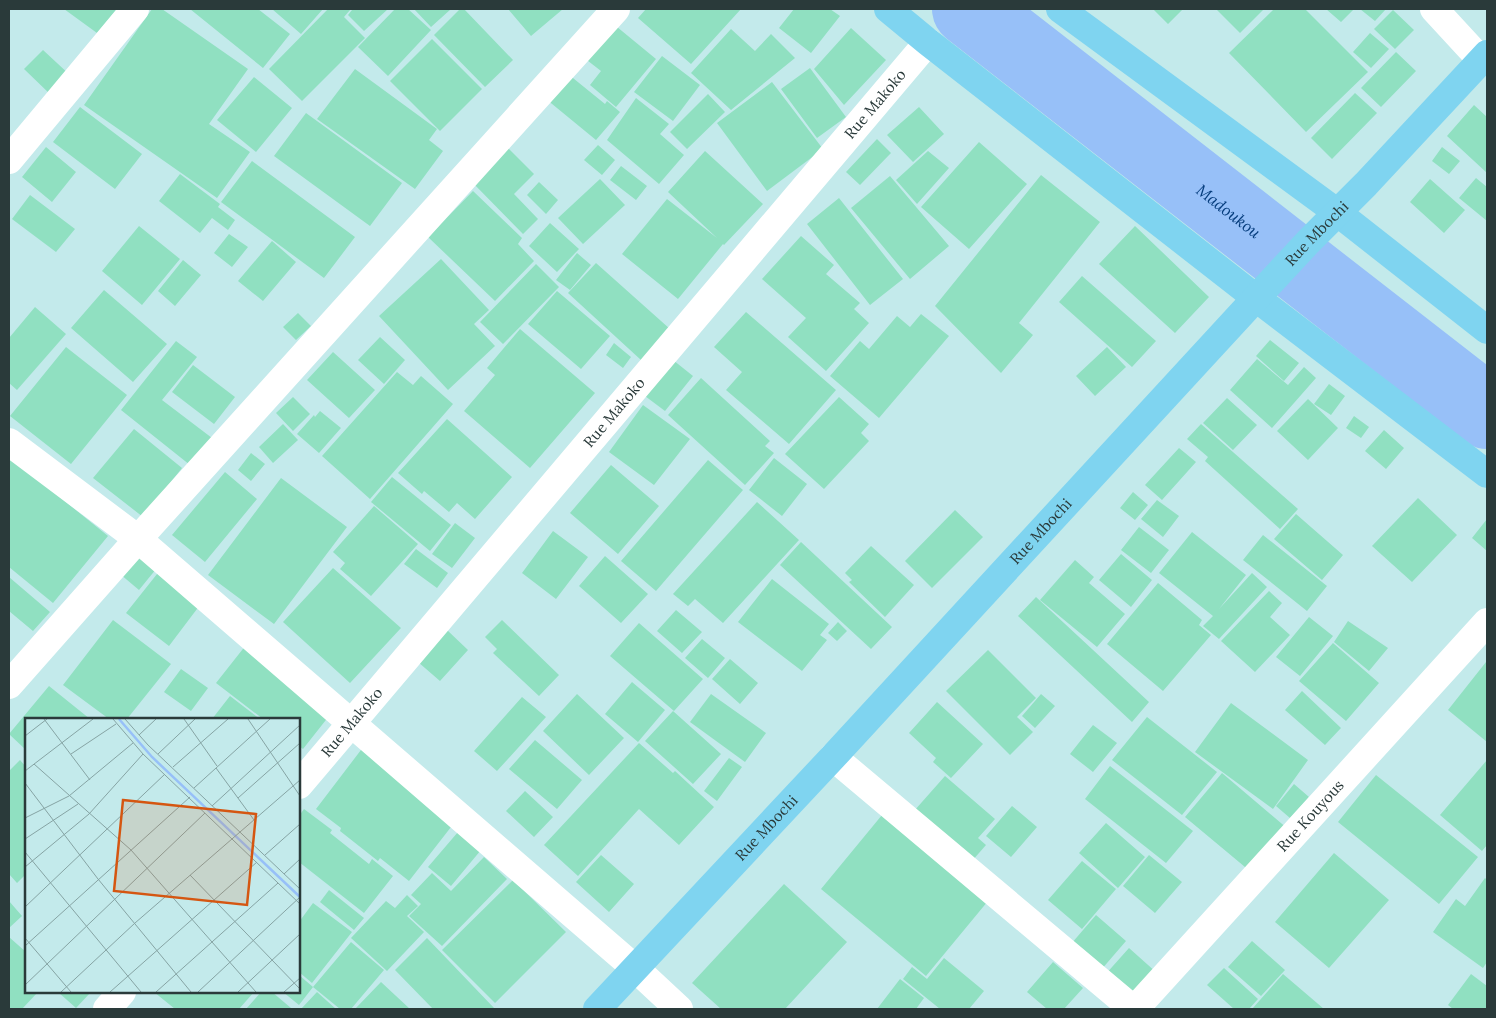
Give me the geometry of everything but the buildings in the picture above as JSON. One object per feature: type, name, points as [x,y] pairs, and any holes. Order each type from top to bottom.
[{"type":"main road","points":[[888,9],[928,42],[1264,289],[1487,474]]},
{"type":"main road","points":[[1060,9],[1338,213],[1487,330]]},
{"type":"main road","name":"Rue Mbochi","points":[[597,1009],[833,757],[1264,289],[1484,57]]},
{"type":"street","points":[[9,160],[135,9]]},
{"type":"street","points":[[9,685],[138,539],[616,9]]},
{"type":"street","points":[[1434,9],[1484,57]]},
{"type":"street","name":"Rue Makoko","points":[[300,784],[928,42]]},
{"type":"street","points":[[9,442],[138,539],[636,969],[679,1009]]},
{"type":"street","name":"Rue Kouyous","points":[[1134,1009],[1487,622]]},
{"type":"street","points":[[833,757],[1134,1009]]},
{"type":"street","points":[[108,1009],[121,993]]},
{"type":"waterway","name":"Madoukou","points":[[969,9],[1487,412]]}]
